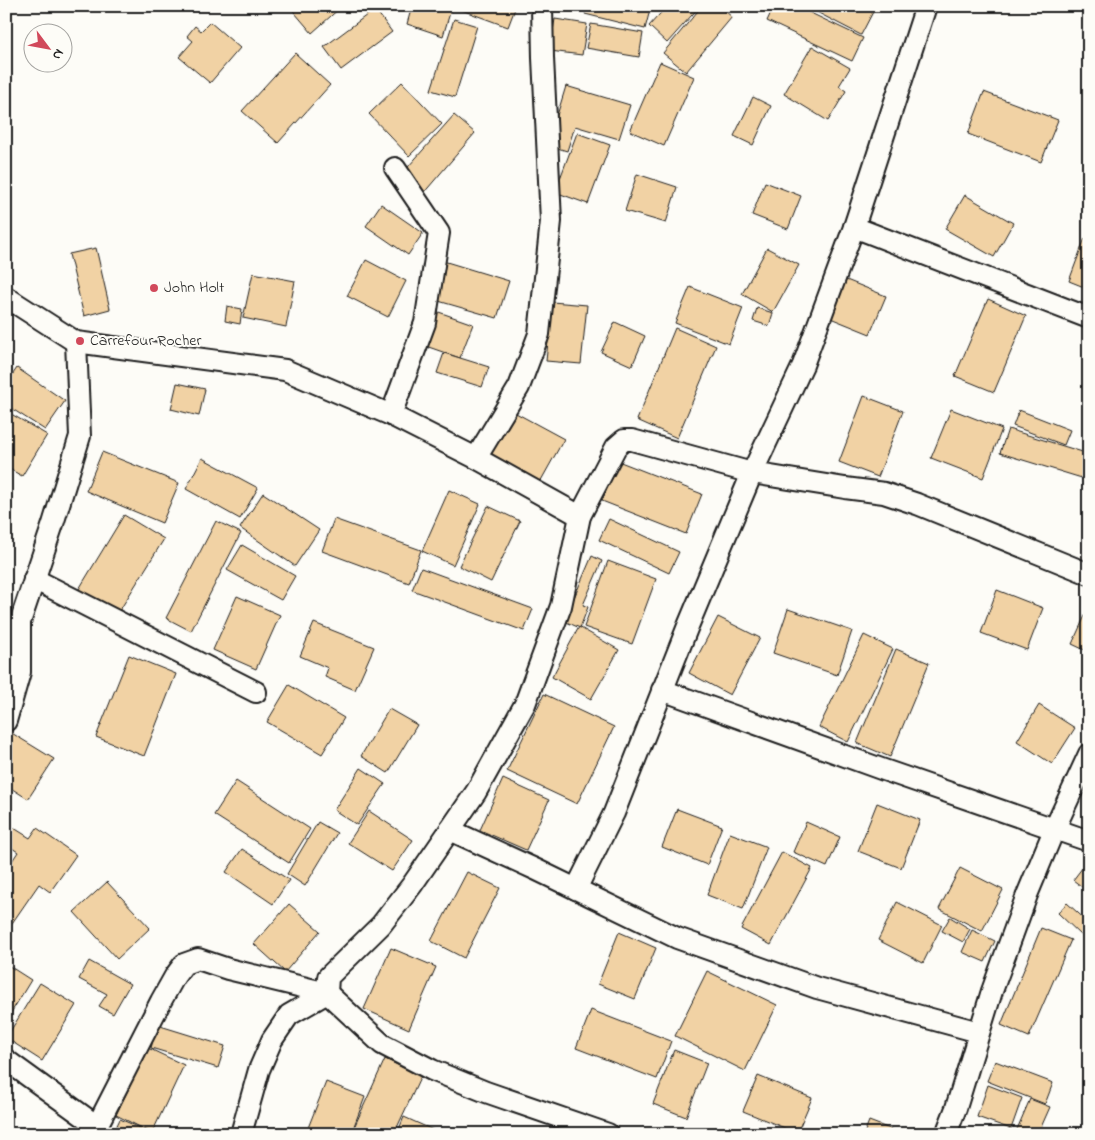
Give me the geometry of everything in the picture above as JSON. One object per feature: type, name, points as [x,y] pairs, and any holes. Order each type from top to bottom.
[{"type":"street","points":[[476,458],[519,387],[539,334],[551,221],[542,6]]},
{"type":"street","points":[[576,889],[614,813],[662,690],[752,473],[803,365],[854,227],[926,6]]},
{"type":"street","points":[[391,415],[425,323],[439,234],[395,168]]},
{"type":"street","points":[[854,227],[1089,318]]},
{"type":"street","points":[[6,297],[76,342],[285,370],[391,415],[476,458],[580,516]]},
{"type":"street","points":[[6,721],[20,672],[20,622],[80,436],[76,342]]},
{"type":"street","points":[[327,994],[328,977],[381,925],[412,885],[476,792],[525,704],[562,606],[580,516],[616,447],[624,440],[632,440],[752,473],[884,493],[917,504],[1089,574]]},
{"type":"street","points":[[34,579],[256,692]]},
{"type":"street","points":[[662,690],[1089,841]]},
{"type":"street","points":[[946,1134],[956,1108],[992,991],[1021,911],[1054,830],[1089,754]]},
{"type":"street","points":[[450,830],[677,938],[817,988],[979,1032]]},
{"type":"street","points":[[6,1060],[96,1130],[160,1001],[184,964],[198,958],[228,969],[327,994],[382,1044],[432,1070],[486,1092],[608,1134]]},
{"type":"street","points":[[241,1134],[259,1070],[272,1040],[289,1015],[327,994]]},
{"type":"building","points":[[289,6],[341,6],[341,7],[312,33]]},
{"type":"building","points":[[412,6],[452,6],[443,36],[407,24]]},
{"type":"building","points":[[460,6],[516,6],[508,27],[459,9]]},
{"type":"building","points":[[587,6],[651,6],[645,29],[585,14]]},
{"type":"building","points":[[667,6],[700,6],[667,43],[649,26]]},
{"type":"building","points":[[702,6],[719,6],[732,17],[686,72],[663,53]]},
{"type":"building","points":[[774,6],[796,6],[863,38],[852,61],[767,21]]},
{"type":"building","points":[[805,6],[876,6],[861,35]]},
{"type":"building","points":[[375,9],[392,32],[341,70],[324,47]]},
{"type":"building","points":[[454,19],[477,26],[455,97],[431,90]]},
{"type":"building","points":[[555,19],[587,24],[582,55],[550,51]]},
{"type":"building","points":[[210,22],[240,48],[210,83],[179,57],[193,41],[187,36],[195,26],[201,31]]},
{"type":"building","points":[[591,24],[643,33],[639,57],[586,48]]},
{"type":"building","points":[[812,46],[850,68],[839,86],[846,91],[828,121],[784,94]]},
{"type":"building","points":[[295,53],[330,85],[278,143],[242,111]]},
{"type":"building","points":[[660,62],[694,77],[664,146],[630,131]]},
{"type":"building","points":[[402,82],[442,124],[409,156],[369,114]]},
{"type":"building","points":[[566,86],[630,105],[619,139],[575,126],[567,151],[548,145]]},
{"type":"building","points":[[984,92],[1058,120],[1041,162],[968,134]]},
{"type":"building","points":[[753,97],[771,106],[753,145],[734,136]]},
{"type":"building","points":[[454,115],[475,133],[422,195],[400,176]]},
{"type":"building","points":[[577,133],[610,145],[588,204],[555,192]]},
{"type":"building","points":[[637,174],[677,187],[666,223],[625,211]]},
{"type":"building","points":[[765,182],[801,196],[788,229],[752,215]]},
{"type":"building","points":[[965,195],[1013,223],[994,257],[945,229]]},
{"type":"building","points":[[381,204],[423,233],[408,255],[366,226]]},
{"type":"building","points":[[1085,238],[1089,239],[1089,289],[1069,281]]},
{"type":"building","points":[[96,248],[110,309],[84,316],[69,254]]},
{"type":"building","points":[[767,248],[799,265],[773,312],[742,294]]},
{"type":"building","points":[[366,260],[406,281],[388,317],[347,296]]},
{"type":"building","points":[[440,260],[509,281],[497,318],[428,298]]},
{"type":"building","points":[[253,273],[295,281],[286,327],[243,318]]},
{"type":"building","points":[[844,279],[886,296],[870,334],[828,317]]},
{"type":"building","points":[[690,287],[743,308],[729,344],[675,323]]},
{"type":"building","points":[[988,299],[1026,316],[994,392],[955,376]]},
{"type":"building","points":[[552,302],[587,305],[581,364],[546,361]]},
{"type":"building","points":[[227,306],[242,309],[240,324],[225,321]]},
{"type":"building","points":[[757,308],[773,313],[769,326],[753,321]]},
{"type":"building","points":[[433,310],[473,324],[460,358],[420,344]]},
{"type":"building","points":[[615,322],[645,336],[632,366],[601,352]]},
{"type":"building","points":[[675,328],[716,346],[677,438],[637,420]]},
{"type":"building","points":[[444,353],[489,367],[482,387],[437,373]]},
{"type":"building","points":[[17,368],[65,401],[45,430],[6,405],[6,384]]},
{"type":"building","points":[[177,383],[205,389],[199,416],[171,409]]},
{"type":"building","points":[[864,396],[903,411],[878,477],[839,462]]},
{"type":"building","points":[[951,409],[1002,429],[983,478],[931,458]]},
{"type":"building","points":[[1019,410],[1070,430],[1064,445],[1013,426]]},
{"type":"building","points":[[6,411],[47,435],[22,476],[6,467]]},
{"type":"building","points":[[514,412],[564,439],[539,484],[489,457]]},
{"type":"building","points":[[1008,429],[1089,454],[1089,468],[1085,479],[1000,453]]},
{"type":"building","points":[[102,452],[179,483],[162,523],[86,491]]},
{"type":"building","points":[[202,458],[258,488],[240,519],[186,489]]},
{"type":"building","points":[[618,461],[702,494],[686,534],[602,501]]},
{"type":"building","points":[[449,490],[480,504],[453,565],[422,551]]},
{"type":"building","points":[[263,493],[319,530],[295,566],[240,528]]},
{"type":"building","points":[[488,506],[520,521],[491,582],[459,566]]},
{"type":"building","points":[[124,515],[164,539],[115,618],[76,594]]},
{"type":"building","points":[[334,519],[421,550],[409,583],[322,551]]},
{"type":"building","points":[[609,519],[679,552],[669,573],[599,540]]},
{"type":"building","points":[[216,521],[241,533],[191,631],[166,618]]},
{"type":"building","points":[[242,545],[295,576],[281,600],[227,570]]},
{"type":"building","points":[[592,556],[602,561],[583,605],[588,607],[580,628],[564,621]]},
{"type":"building","points":[[608,561],[656,579],[632,644],[584,627]]},
{"type":"building","points":[[421,568],[533,609],[524,631],[412,590]]},
{"type":"building","points":[[997,590],[1043,608],[1027,650],[981,633]]},
{"type":"building","points":[[237,596],[280,615],[256,669],[213,650]]},
{"type":"building","points":[[1089,607],[1089,652],[1072,644]]},
{"type":"building","points":[[788,609],[852,631],[837,675],[773,653]]},
{"type":"building","points":[[718,617],[760,638],[730,695],[689,673]]},
{"type":"building","points":[[314,623],[374,647],[355,690],[325,677],[328,668],[300,656]]},
{"type":"building","points":[[579,627],[619,650],[591,699],[552,677]]},
{"type":"building","points":[[864,635],[893,649],[848,742],[819,727]]},
{"type":"building","points":[[896,649],[929,663],[890,757],[857,743]]},
{"type":"building","points":[[129,655],[176,674],[144,756],[96,737]]},
{"type":"building","points":[[289,685],[344,718],[322,754],[267,722]]},
{"type":"building","points":[[544,694],[614,727],[577,804],[507,771]]},
{"type":"building","points":[[1039,705],[1075,728],[1052,764],[1017,741]]},
{"type":"building","points":[[389,709],[417,725],[388,773],[361,756]]},
{"type":"building","points":[[10,732],[54,759],[28,799],[6,785],[6,738]]},
{"type":"building","points":[[361,768],[385,784],[357,825],[334,810]]},
{"type":"building","points":[[503,779],[549,800],[526,850],[480,830]]},
{"type":"building","points":[[236,781],[310,829],[289,863],[214,815]]},
{"type":"building","points":[[877,803],[920,820],[901,868],[858,851]]},
{"type":"building","points":[[677,809],[722,826],[707,865],[662,847]]},
{"type":"building","points":[[369,811],[413,840],[392,871],[348,843]]},
{"type":"building","points":[[318,822],[337,833],[305,886],[287,874]]},
{"type":"building","points":[[806,822],[840,837],[827,867],[793,852]]},
{"type":"building","points":[[6,823],[30,838],[37,828],[76,855],[50,892],[39,884],[8,929],[6,928],[6,870],[18,852],[6,844]]},
{"type":"building","points":[[730,833],[767,847],[743,909],[707,895]]},
{"type":"building","points":[[242,849],[289,880],[273,904],[226,872]]},
{"type":"building","points":[[782,852],[812,868],[771,945],[741,929]]},
{"type":"building","points":[[1089,859],[1089,892],[1073,880]]},
{"type":"building","points":[[960,868],[1003,890],[982,931],[939,909]]},
{"type":"building","points":[[467,872],[500,888],[464,958],[431,941]]},
{"type":"building","points":[[107,882],[150,928],[117,959],[74,912]]},
{"type":"building","points":[[897,902],[942,925],[923,963],[878,940]]},
{"type":"building","points":[[1067,903],[1089,923],[1089,929],[1082,936],[1058,913]]},
{"type":"building","points":[[289,904],[320,931],[285,972],[254,944]]},
{"type":"building","points":[[950,917],[970,929],[963,942],[942,931]]},
{"type":"building","points":[[1041,928],[1071,940],[1029,1037],[1001,1025]]},
{"type":"building","points":[[972,930],[995,941],[985,962],[962,952]]},
{"type":"building","points":[[619,932],[656,948],[635,999],[598,984]]},
{"type":"building","points":[[391,948],[436,967],[409,1029],[364,1009]]},
{"type":"building","points":[[89,961],[130,984],[113,1014],[99,1006],[107,994],[79,979]]},
{"type":"building","points":[[6,964],[31,980],[6,1021]]},
{"type":"building","points":[[707,971],[777,1005],[745,1071],[675,1036]]},
{"type":"building","points":[[40,983],[76,1005],[42,1061],[6,1038]]},
{"type":"building","points":[[591,1010],[671,1041],[657,1079],[576,1048]]},
{"type":"building","points":[[157,1025],[225,1046],[218,1068],[151,1048]]},
{"type":"building","points":[[148,1048],[184,1065],[152,1133],[116,1115]]},
{"type":"building","points":[[674,1050],[707,1063],[686,1117],[653,1104]]},
{"type":"building","points":[[385,1059],[421,1076],[394,1134],[351,1134]]},
{"type":"building","points":[[995,1061],[1053,1083],[1045,1104],[987,1081]]},
{"type":"building","points":[[758,1076],[812,1098],[797,1133],[743,1111]]},
{"type":"building","points":[[326,1082],[365,1097],[351,1134],[306,1133]]},
{"type":"building","points":[[988,1085],[1022,1098],[1011,1129],[977,1117]]},
{"type":"building","points":[[1030,1099],[1050,1107],[1038,1134],[1015,1134]]},
{"type":"building","points":[[404,1117],[442,1134],[397,1134]]},
{"type":"building","points":[[120,1119],[152,1133],[154,1134],[113,1134]]},
{"type":"building","points":[[869,1121],[903,1134],[864,1134]]},
{"type":"place","name":"John Holt","points":[[154,288]]},
{"type":"place","name":"Carrefour Rocher","points":[[80,341]]}]
